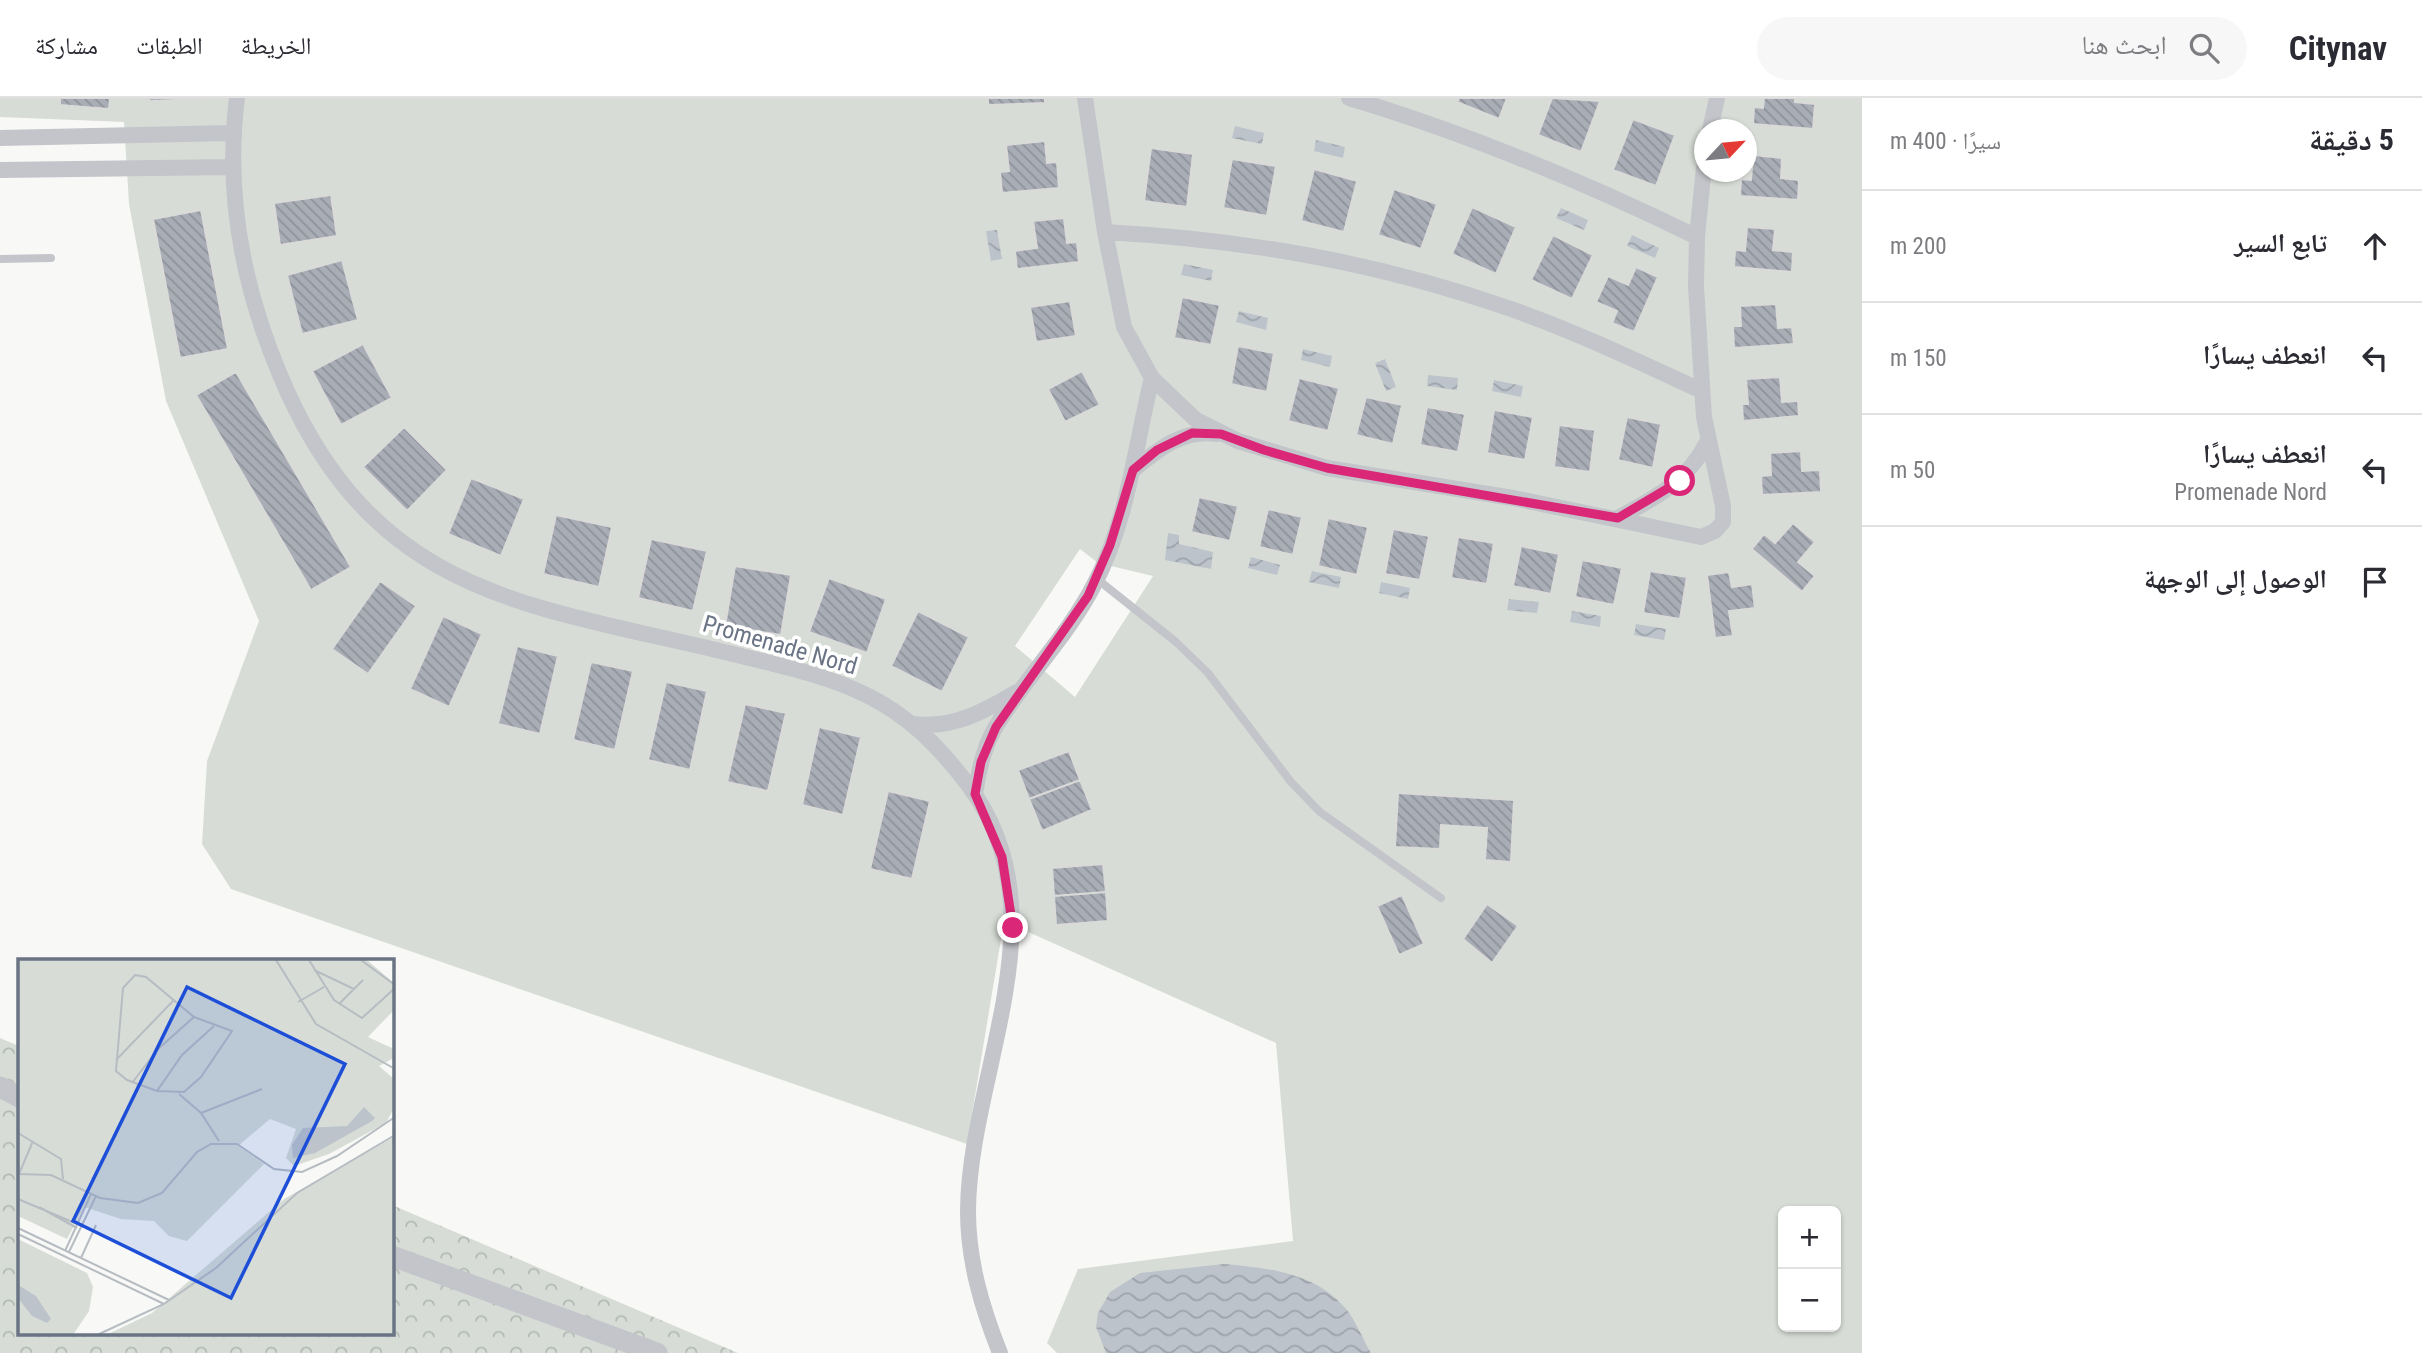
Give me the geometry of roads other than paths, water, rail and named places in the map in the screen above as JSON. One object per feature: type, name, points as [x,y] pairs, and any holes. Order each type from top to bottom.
[{"type":"street","name":"Promenade Nord","points":[[237,98],[232,132],[234,201],[245,265],[267,340],[307,434],[335,475],[364,509],[398,540],[443,570],[508,599],[834,681],[869,695],[913,723],[934,743],[975,794],[1002,857],[1013,928],[1010,966],[976,1136],[968,1209],[976,1279],[1000,1353]]},
{"type":"street","points":[[1085,98],[1105,232],[1124,327],[1152,378],[1185,412],[1221,434],[1264,450],[1327,468],[1618,518],[1701,537],[1715,531],[1723,522],[1723,506],[1707,442],[1697,313],[1697,237],[1702,182]]},
{"type":"street","points":[[1349,98],[1557,171],[1697,237]]},
{"type":"street","points":[[1712,119],[1717,98]]},
{"type":"street","points":[[0,138],[232,132]]},
{"type":"street","points":[[0,170],[233,167]]},
{"type":"street","points":[[1105,232],[1244,243],[1413,278],[1573,333],[1702,391]]},
{"type":"street","points":[[975,794],[981,762],[990,738],[1066,632],[1097,579],[1133,470],[1152,378]]},
{"type":"street","points":[[1133,470],[1157,450],[1185,435],[1205,432],[1221,434]]},
{"type":"street","points":[[1618,518],[1680,481],[1698,460],[1707,442]]},
{"type":"street","points":[[913,723],[933,726],[959,722],[1025,687]]},
{"type":"street","points":[[0,1087],[18,1096]]},
{"type":"street","points":[[394,1257],[657,1353]]},
{"type":"lane","points":[[0,259],[51,258]]},
{"type":"lane","points":[[1097,579],[1176,642],[1208,673],[1291,782],[1320,812],[1441,898]]},
{"type":"water","points":[[1235,126],[1264,133],[1262,144],[1232,138]]},
{"type":"water","points":[[1316,140],[1345,147],[1343,158],[1314,151]]},
{"type":"water","points":[[1561,208],[1588,220],[1584,230],[1556,218]]},
{"type":"water","points":[[997,230],[1002,259],[991,261],[986,231]]},
{"type":"water","points":[[1632,235],[1659,248],[1655,258],[1627,246]]},
{"type":"water","points":[[1184,264],[1213,270],[1211,281],[1181,275]]},
{"type":"water","points":[[1239,311],[1268,318],[1266,330],[1236,322]]},
{"type":"water","points":[[1303,349],[1332,356],[1330,367],[1301,360]]},
{"type":"water","points":[[1385,359],[1396,387],[1386,391],[1375,363]]},
{"type":"water","points":[[1428,375],[1458,378],[1457,390],[1427,386]]},
{"type":"water","points":[[1494,380],[1523,386],[1521,397],[1492,391]]},
{"type":"water","points":[[1168,533],[1179,535],[1179,544],[1213,552],[1211,569],[1165,560]]},
{"type":"water","points":[[1251,557],[1280,565],[1277,575],[1248,568]]},
{"type":"water","points":[[1312,571],[1341,577],[1339,588],[1309,582]]},
{"type":"water","points":[[1381,582],[1410,588],[1408,599],[1379,593]]},
{"type":"water","points":[[1509,599],[1539,602],[1537,613],[1507,610]]},
{"type":"water","points":[[1572,611],[1601,616],[1600,627],[1570,622]]},
{"type":"water","points":[[1636,624],[1666,629],[1664,640],[1634,635]]},
{"type":"water","points":[[1224,1264],[1275,1271],[1307,1280],[1321,1288],[1347,1310],[1371,1353],[1106,1353],[1096,1327],[1098,1313],[1110,1292],[1140,1273]]}]
